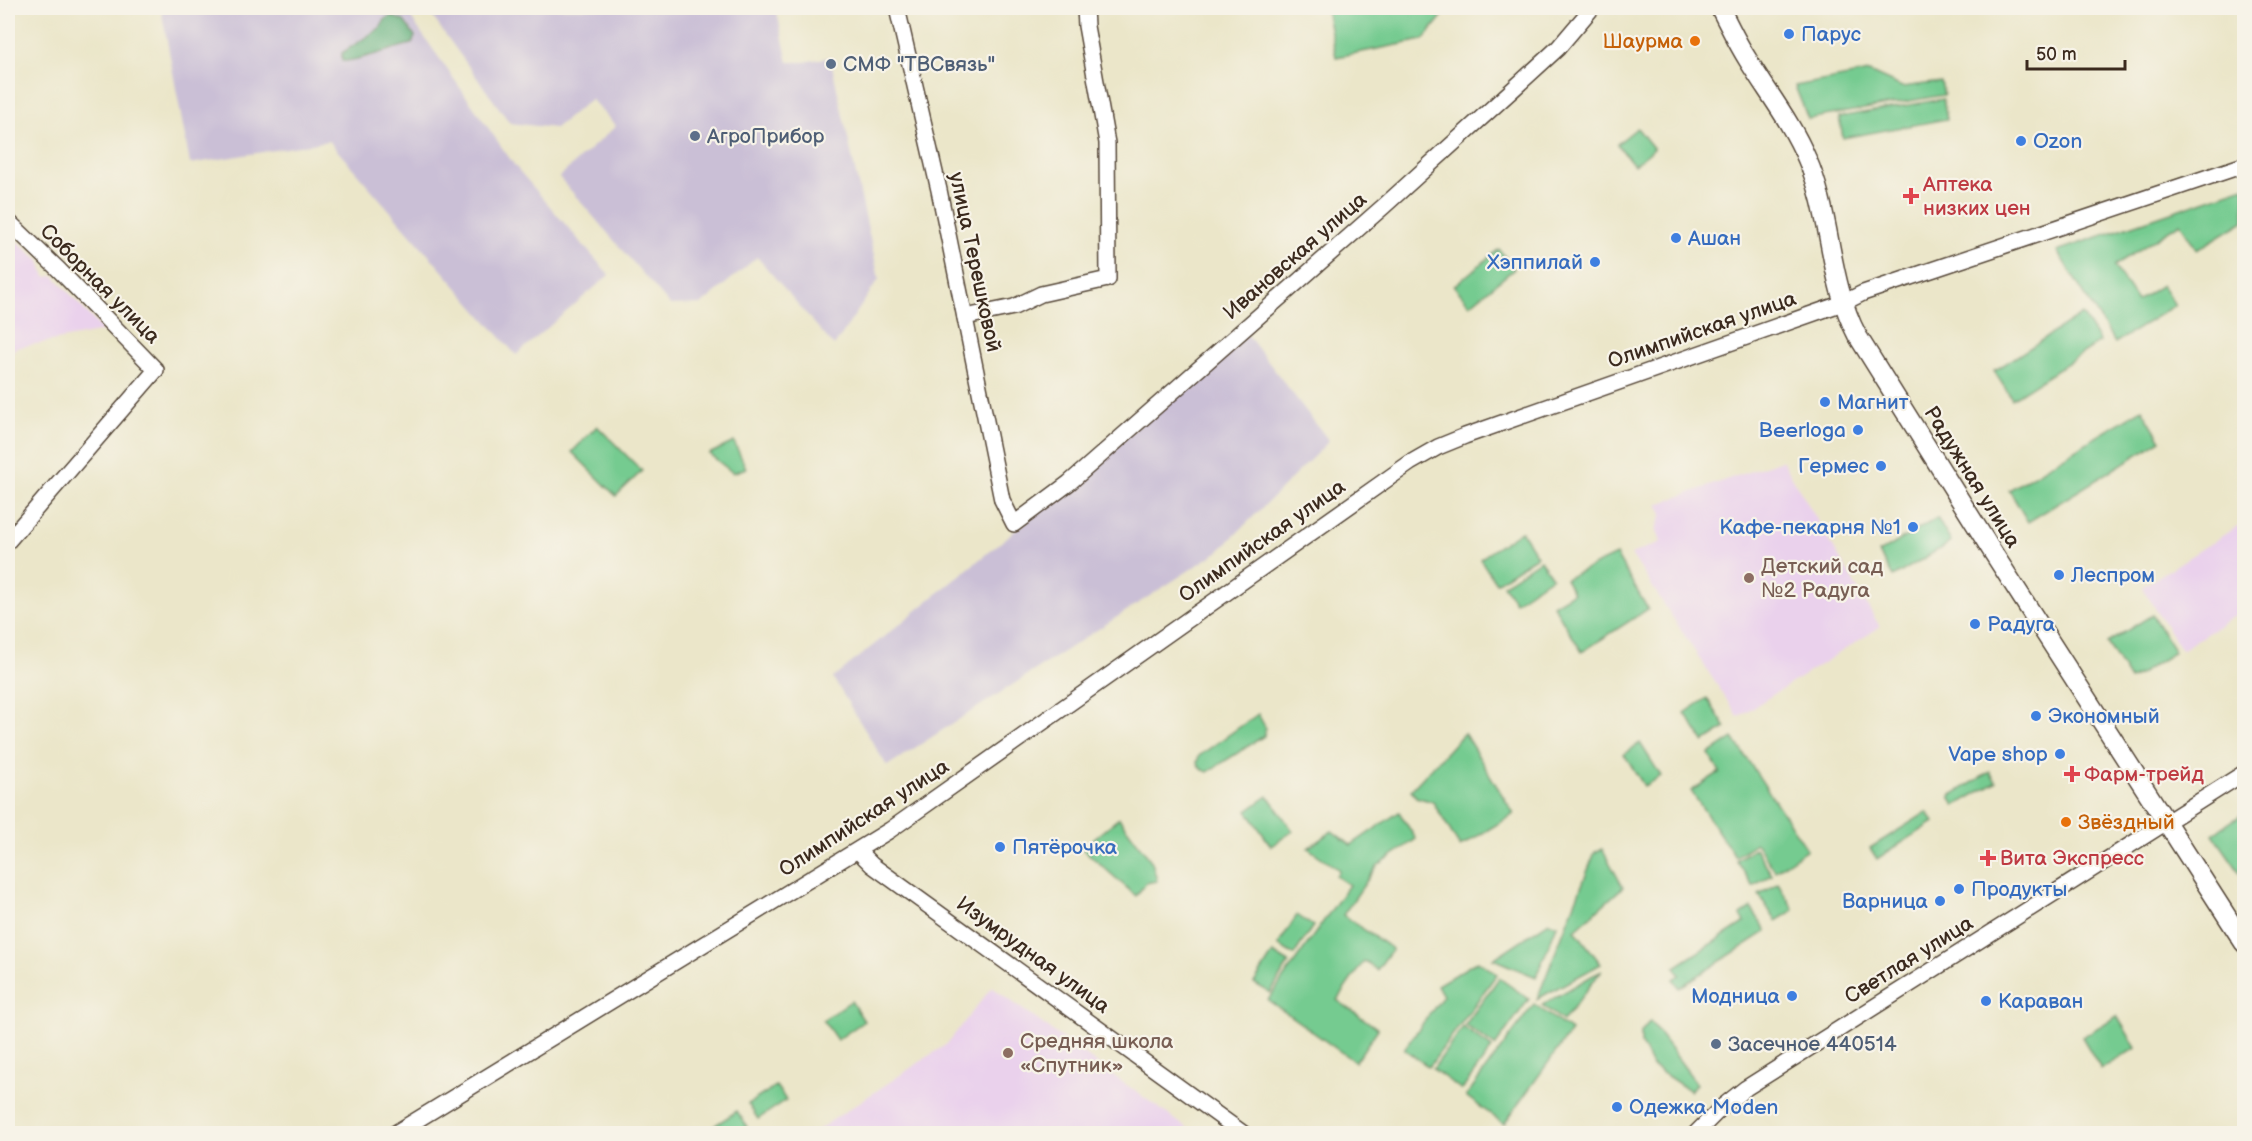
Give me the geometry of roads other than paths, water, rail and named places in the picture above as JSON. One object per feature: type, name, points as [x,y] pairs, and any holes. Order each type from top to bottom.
[{"type":"main road","name":"Радужная улица","points":[[1720,8],[1748,61],[1770,93],[1808,160],[1818,189],[1843,303],[1857,335],[2244,943]]},
{"type":"street","name":"улица Терешковой","points":[[897,8],[939,190],[1002,500],[1014,524]]},
{"type":"street","points":[[965,317],[1014,307],[1041,294],[1108,279],[1107,143],[1086,26],[1085,8]]},
{"type":"street","name":"Ивановская улица","points":[[1014,524],[1070,483],[1376,213],[1558,48],[1593,8]]},
{"type":"street","name":"Олимпийская улица","points":[[394,1134],[858,851],[1410,463],[1438,447],[1597,388],[1843,303],[1863,293],[2244,165]]},
{"type":"street","name":"Соборная улица","points":[[8,221],[156,370],[8,541]]},
{"type":"street","name":"Светлая улица","points":[[1695,1134],[1722,1107],[1746,1088],[2244,773]]},
{"type":"street","name":"Изумрудная улица","points":[[858,851],[882,872],[1244,1134]]},
{"type":"place","name":"Парус","points":[[1789,34]]},
{"type":"place","name":"Шаурма","points":[[1695,41]]},
{"type":"place","name":"СМФ \"ТВСвязь\"","points":[[831,64]]},
{"type":"place","name":"АгроПрибор","points":[[695,136]]},
{"type":"place","name":"Ozon","points":[[2021,141]]},
{"type":"place","name":"Аптека низких цен","points":[[1911,196]]},
{"type":"place","name":"Ашан","points":[[1676,238]]},
{"type":"place","name":"Хэппилай","points":[[1595,262]]},
{"type":"place","name":"Магнит","points":[[1825,402]]},
{"type":"place","name":"Beerloga","points":[[1858,430]]},
{"type":"place","name":"Гермес","points":[[1881,466]]},
{"type":"place","name":"Кафе-пекарня №1","points":[[1913,527]]},
{"type":"place","name":"Леспром","points":[[2059,575]]},
{"type":"place","name":"Детский сад №2 Радуга","points":[[1749,578]]},
{"type":"place","name":"Радуга","points":[[1975,624]]},
{"type":"place","name":"Экономный","points":[[2036,716]]},
{"type":"place","name":"Vape shop","points":[[2060,754]]},
{"type":"place","name":"Фарм-трейд","points":[[2072,774]]},
{"type":"place","name":"Звёздный","points":[[2066,822]]},
{"type":"place","name":"Пятёрочка","points":[[1000,847]]},
{"type":"place","name":"Вита Экспресс","points":[[1988,858]]},
{"type":"place","name":"Продукты","points":[[1959,889]]},
{"type":"place","name":"Варница","points":[[1940,901]]},
{"type":"place","name":"Модница","points":[[1792,996]]},
{"type":"place","name":"Караван","points":[[1986,1001]]},
{"type":"place","name":"Засечное 440514","points":[[1716,1044]]},
{"type":"place","name":"Средняя школа «Спутник»","points":[[1008,1053]]},
{"type":"place","name":"Одежка Moden","points":[[1617,1107]]}]
